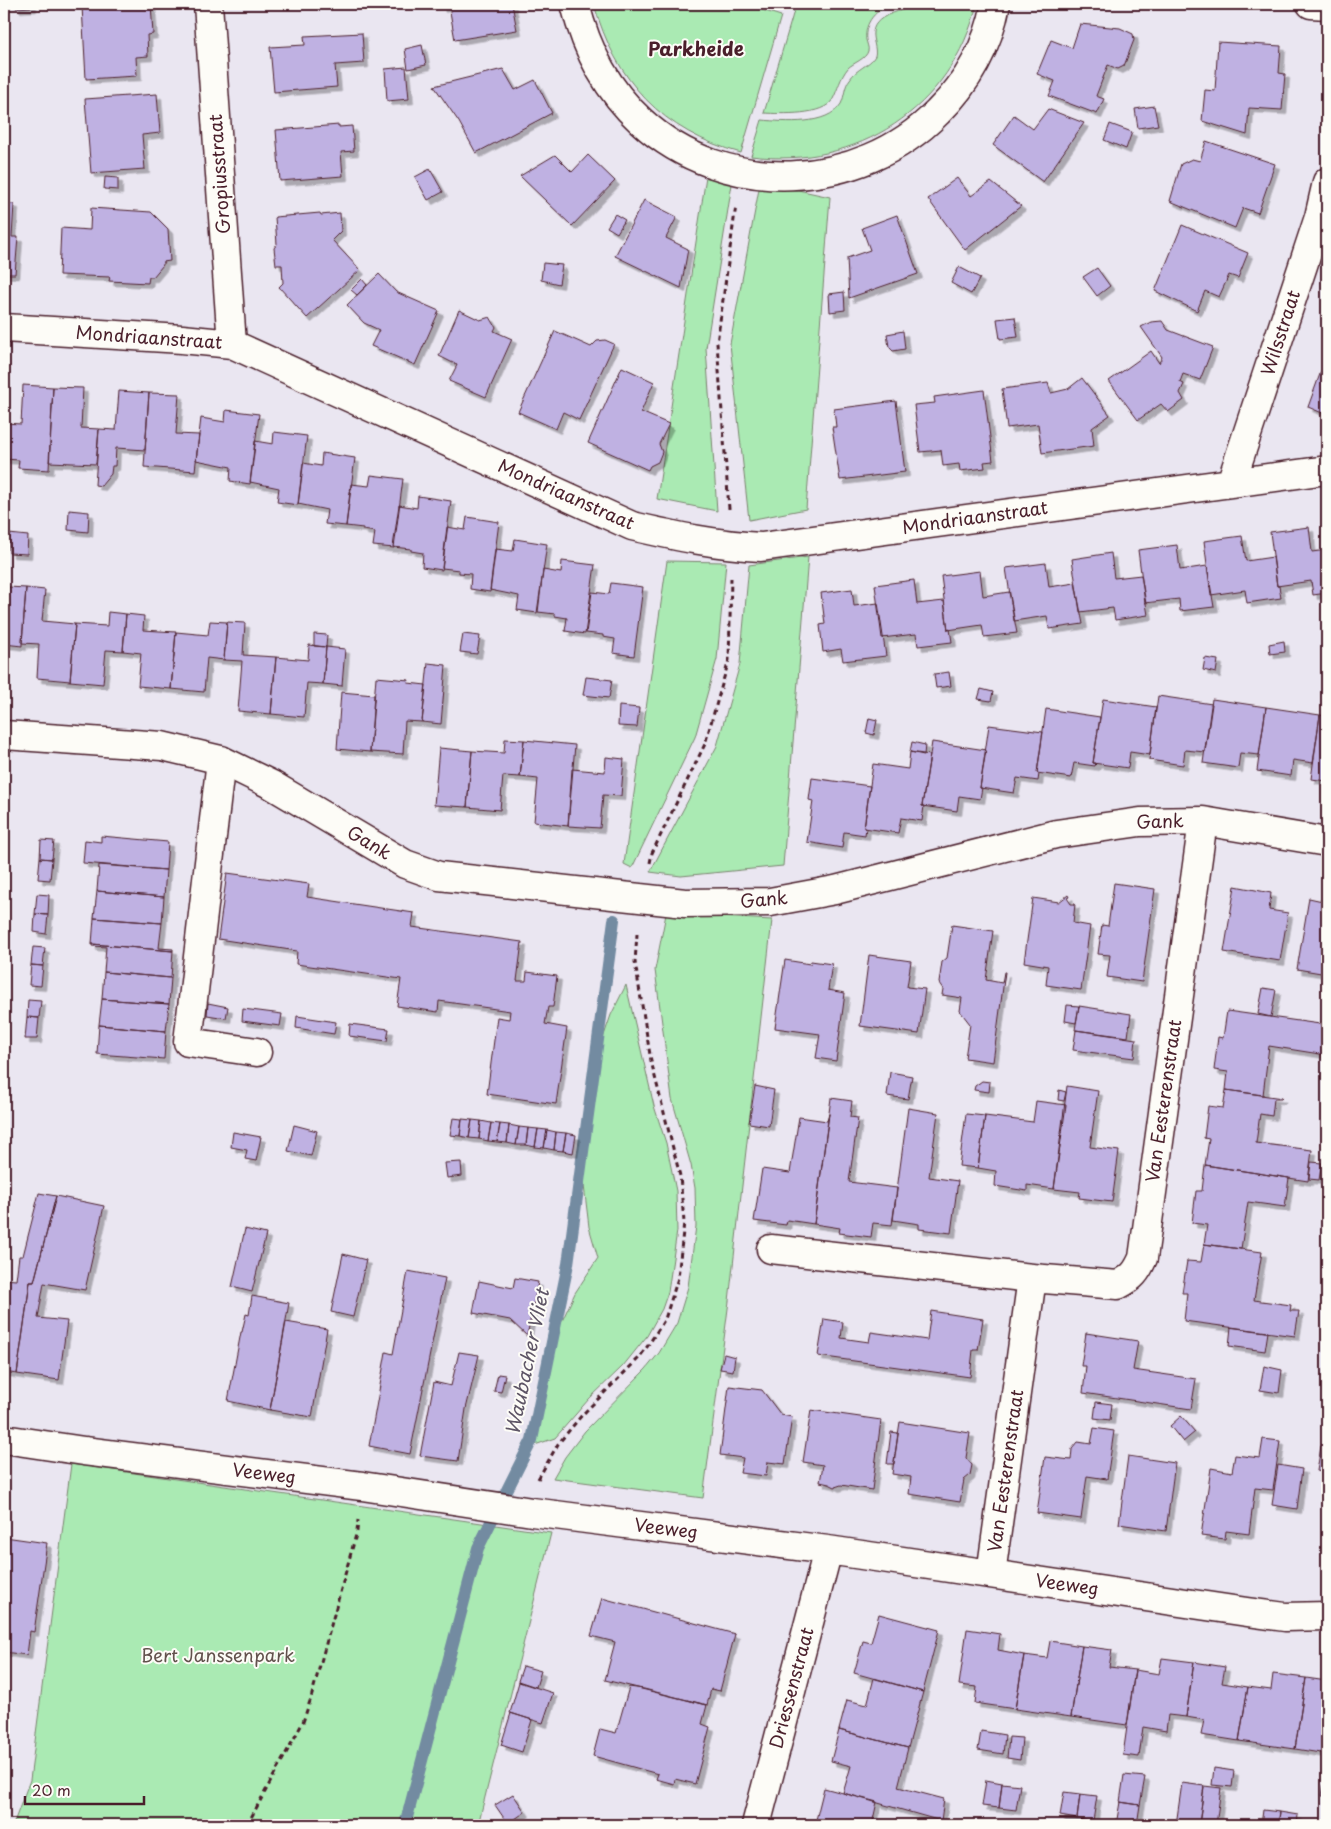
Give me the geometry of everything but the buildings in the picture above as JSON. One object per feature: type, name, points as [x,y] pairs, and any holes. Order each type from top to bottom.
[{"type":"street","name":"Gropiusstraat","points":[[208,4],[232,344]]},
{"type":"street","points":[[575,4],[581,28],[596,62],[622,101],[641,121],[664,139],[688,153],[714,164],[741,172],[774,177],[839,170],[870,159],[900,144],[926,125],[949,102],[969,75],[984,46],[996,4]]},
{"type":"street","points":[[1311,4],[1327,5]]},
{"type":"street","name":"Wilsstraat","points":[[1231,483],[1319,217],[1327,182]]},
{"type":"street","name":"Mondriaanstraat","points":[[4,328],[232,344],[632,526],[693,540],[732,546],[761,548],[1327,470]]},
{"type":"street","name":"Gank","points":[[4,734],[162,746],[221,760],[272,785],[405,864],[439,876],[685,902],[770,902],[835,890],[1056,834],[1140,822],[1203,821],[1327,842]]},
{"type":"street","points":[[221,760],[188,1042],[257,1052]]},
{"type":"street","name":"Van Eesterenstraat","points":[[770,1249],[1032,1278],[1118,1285],[1137,1272],[1143,1258],[1203,821]]},
{"type":"street","name":"Van Eesterenstraat","points":[[991,1574],[1032,1278]]},
{"type":"street","name":"Veeweg","points":[[4,1439],[362,1486],[532,1512],[828,1550],[1247,1612],[1285,1617],[1327,1616]]},
{"type":"street","name":"Driessenstraat","points":[[756,1825],[828,1550]]},
{"type":"path","points":[[532,1512],[539,1476],[558,1444],[582,1415],[647,1348],[665,1319],[678,1278],[684,1222],[680,1176],[651,1061],[635,962],[641,898],[652,854],[705,744],[729,660],[732,546],[717,343],[741,172]]},
{"type":"path","points":[[247,1825],[303,1722],[312,1698],[357,1531],[362,1486]]},
{"type":"green space","points":[[594,4],[743,4],[781,16],[741,153],[713,144],[688,132],[646,100],[629,79],[615,57],[603,32]]},
{"type":"green space","points":[[796,4],[893,4],[881,9],[872,17],[866,33],[867,54],[848,68],[833,99],[828,105],[801,113],[764,113]]},
{"type":"green space","points":[[923,4],[977,4],[964,41],[946,74],[922,101],[894,124],[862,141],[828,153],[790,158],[751,156],[762,120],[805,121],[826,116],[835,111],[841,104],[850,79],[875,56],[873,32],[875,25],[886,16]]},
{"type":"green space","points":[[706,176],[732,184],[706,348],[717,511],[657,499]]},
{"type":"green space","points":[[759,189],[798,190],[830,197],[806,509],[749,520],[730,344]]},
{"type":"green space","points":[[808,557],[783,866],[681,876],[650,872],[717,746],[740,664],[749,565]]},
{"type":"green space","points":[[667,561],[726,562],[717,659],[695,737],[632,868],[624,864]]},
{"type":"green space","points":[[666,914],[772,920],[729,1301],[703,1498],[553,1478],[565,1457],[585,1431],[646,1369],[659,1353],[677,1323],[688,1287],[696,1226],[695,1188],[691,1165],[672,1099],[655,970]]},
{"type":"green space","points":[[626,985],[654,1106],[666,1143],[676,1191],[677,1231],[668,1292],[662,1309],[647,1336],[623,1366],[589,1399],[555,1438],[532,1446],[550,1347],[575,1293],[598,1258],[589,1227],[583,1177],[600,1047],[611,1015]]},
{"type":"green space","name":"Bert Janssenpark","points":[[71,1464],[551,1533],[478,1825],[13,1825],[30,1780]]},
{"type":"waterway","name":"Waubacher Vliet","points":[[405,1825],[478,1548],[532,1440],[568,1264],[614,920]]},
{"type":"district","name":"Parkheide","points":[[696,49]]}]
